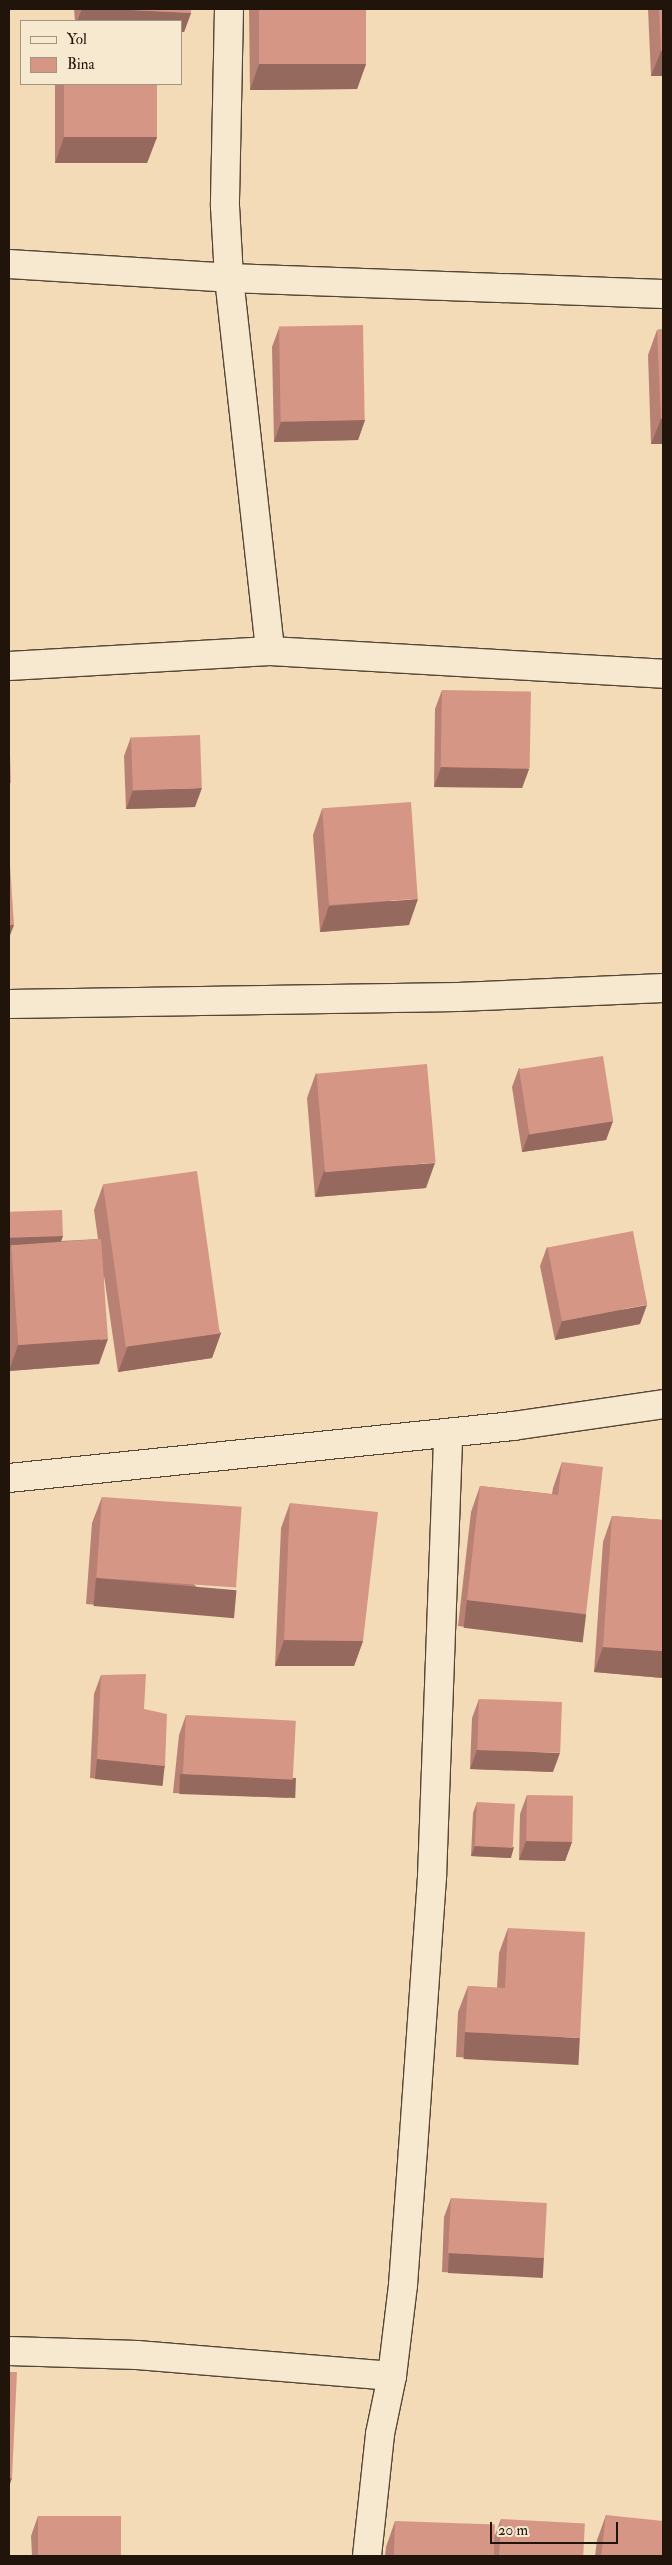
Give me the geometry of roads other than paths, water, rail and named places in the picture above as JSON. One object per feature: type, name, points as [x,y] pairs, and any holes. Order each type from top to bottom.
[{"type":"street","points":[[229,9],[225,206],[229,278],[270,651]]},
{"type":"street","points":[[9,264],[229,278],[663,294]]},
{"type":"street","points":[[9,666],[270,651],[663,674]]},
{"type":"street","points":[[9,1004],[458,997],[663,988]]},
{"type":"street","points":[[9,1478],[448,1433],[663,1404]]},
{"type":"street","points":[[368,2556],[380,2434],[392,2376],[403,2286],[432,1877],[448,1433]]},
{"type":"street","points":[[9,2350],[137,2355],[392,2376]]}]
